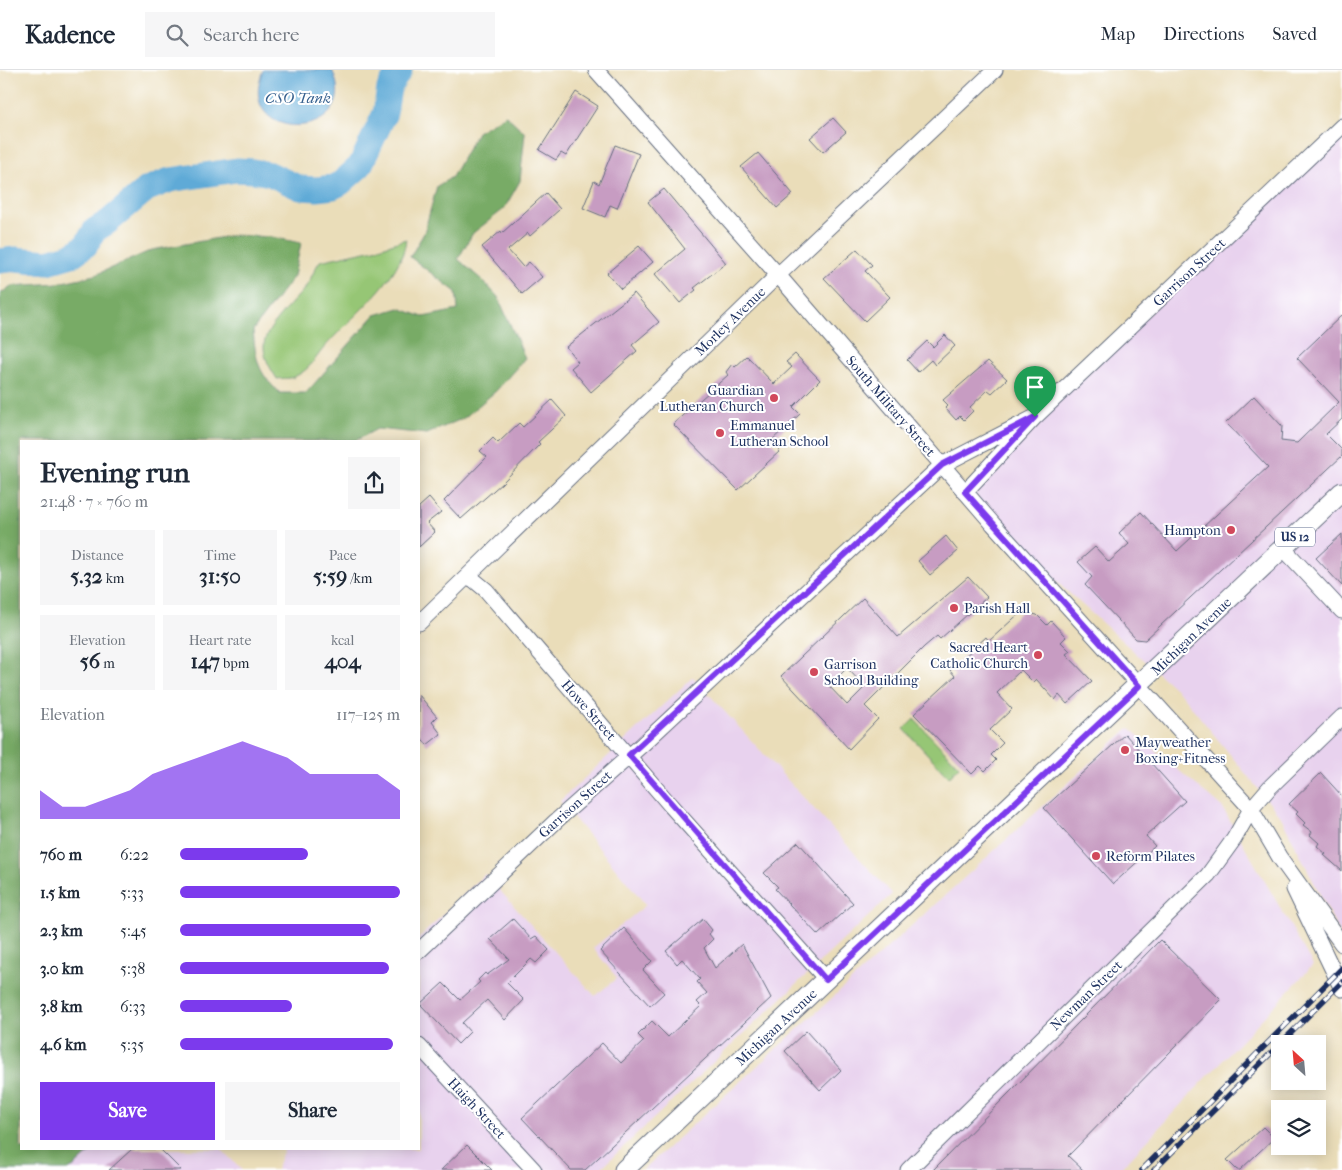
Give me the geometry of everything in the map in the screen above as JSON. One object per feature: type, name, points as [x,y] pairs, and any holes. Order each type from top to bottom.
[{"type":"main road","name":"Michigan Avenue","points":[[624,1170],[1139,686],[1342,492]]},
{"type":"street","name":"South Military Street","points":[[596,70],[778,275],[965,492],[1251,809],[1280,858],[1342,944]]},
{"type":"street","name":"Morley Avenue","points":[[420,623],[778,275],[992,71]]},
{"type":"street","name":"Garrison Street","points":[[965,492],[1035,417],[1342,126]]},
{"type":"street","name":"Garrison Street","points":[[420,951],[556,821],[942,465],[1035,417]]},
{"type":"street","points":[[1283,548],[1342,611]]},
{"type":"street","name":"Howe Street","points":[[469,576],[486,590],[826,980]]},
{"type":"street","name":"Newman Street","points":[[908,1170],[1208,875],[1234,839],[1251,809],[1270,787],[1342,717]]},
{"type":"street","name":"South Military Street","points":[[1280,858],[1342,989]]},
{"type":"street","name":"Haigh Street","points":[[420,1047],[534,1170]]},
{"type":"shaded area","points":[[1342,127],[1342,938],[1281,817],[1181,694],[993,524],[965,492]]},
{"type":"shaded area","points":[[693,677],[892,894],[599,1170],[276,1170],[284,1150],[420,1150],[420,937],[485,874],[595,996],[617,978],[593,948],[646,905],[560,801]]},
{"type":"shaded area","points":[[1129,728],[1222,807],[1313,965],[1119,1170],[643,1170]]},
{"type":"shaded area","points":[[81,1150],[222,1150],[242,1170],[53,1170]]},
{"type":"green space","points":[[506,115],[525,133],[520,181],[504,209],[473,233],[458,259],[498,297],[525,358],[496,391],[464,418],[427,434],[377,429],[357,440],[20,440],[20,1150],[93,1150],[68,1170],[0,1170],[0,294],[11,286],[58,283],[95,275],[152,250],[235,235],[272,237],[301,243],[294,276],[253,330],[257,358],[266,379],[280,393],[306,393],[375,315],[399,308],[423,317],[458,310],[456,292],[410,257],[424,233],[437,186],[452,177],[477,132]]},
{"type":"green space","points":[[406,239],[403,254],[385,284],[333,338],[305,371],[294,377],[277,379],[265,356],[265,340],[268,332],[280,316],[305,288],[320,261],[379,248]]},
{"type":"green space","points":[[914,719],[959,766],[949,777],[904,729]]},
{"type":"water","name":"CSO Tank","points":[[263,70],[332,70],[338,93],[331,110],[317,121],[299,126],[280,123],[265,113],[258,95]]},
{"type":"building","points":[[576,92],[598,106],[566,156],[561,153],[556,160],[539,150]]},
{"type":"building","points":[[833,118],[846,132],[823,152],[810,138]]},
{"type":"building","points":[[615,145],[639,154],[617,208],[610,205],[605,217],[583,208],[594,181],[599,184]]},
{"type":"building","points":[[758,153],[793,194],[777,208],[741,167]]},
{"type":"building","points":[[664,189],[726,263],[694,288],[696,290],[680,303],[655,274],[685,249],[648,202]]},
{"type":"building","points":[[546,193],[560,209],[530,236],[528,233],[508,250],[523,267],[529,262],[542,277],[522,294],[482,247],[501,231],[502,233]]},
{"type":"building","points":[[639,246],[653,262],[621,289],[607,273]]},
{"type":"building","points":[[857,249],[872,265],[865,271],[890,297],[865,321],[824,278]]},
{"type":"building","points":[[634,293],[659,322],[632,345],[637,351],[591,392],[571,368],[578,362],[566,347]]},
{"type":"building","points":[[1342,315],[1342,419],[1326,434],[1342,450],[1342,456],[1145,640],[1136,639],[1085,585],[1092,577],[1078,562],[1095,547],[1109,562],[1129,544],[1119,533],[1141,512],[1177,551],[1268,467],[1226,423],[1254,396],[1282,426],[1281,441],[1297,443],[1339,402],[1297,358]]},
{"type":"building","points":[[945,335],[955,346],[935,365],[931,360],[918,372],[907,360],[927,341],[933,347]]},
{"type":"building","points":[[795,354],[820,380],[793,407],[800,414],[771,441],[780,451],[738,490],[673,424],[728,375],[726,372],[732,364],[735,367],[747,356],[774,384],[792,367],[786,362]]},
{"type":"building","points":[[988,361],[1007,379],[992,393],[988,390],[970,407],[973,411],[964,420],[960,416],[956,420],[945,408],[948,405],[943,400]]},
{"type":"building","points":[[552,400],[566,416],[538,442],[540,444],[502,483],[461,519],[444,501],[487,457],[480,451],[493,438],[498,443],[519,423],[523,427]]},
{"type":"building","points":[[429,498],[441,512],[427,523],[435,532],[420,546],[420,506]]},
{"type":"building","points":[[1342,534],[1342,586],[1316,558]]},
{"type":"building","points":[[946,536],[958,551],[930,575],[918,561]]},
{"type":"building","name":"Garrison School Building","points":[[968,577],[987,597],[940,639],[937,636],[924,647],[865,706],[878,719],[849,749],[781,676],[863,598],[898,637]],"holes":[[[847,668],[865,687],[847,705],[829,686]]]},
{"type":"building","points":[[1024,609],[1028,613],[1037,615],[1047,625],[1051,621],[1066,637],[1061,642],[1070,651],[1066,654],[1092,681],[1067,704],[1059,695],[1055,700],[1036,679],[1033,682],[1021,670],[997,693],[1012,709],[990,730],[1003,743],[991,755],[996,760],[985,771],[980,766],[972,774],[914,714],[955,676],[950,670],[986,637],[989,641]]},
{"type":"building","points":[[420,696],[437,717],[432,722],[441,734],[427,745],[420,736]]},
{"type":"building","points":[[1125,734],[1185,801],[1146,836],[1155,846],[1113,884],[1044,808]]},
{"type":"building","points":[[1321,773],[1342,796],[1342,871],[1324,855],[1326,854],[1317,846],[1319,843],[1310,835],[1312,832],[1303,825],[1305,823],[1296,814],[1298,812],[1289,804]]},
{"type":"building","points":[[798,842],[853,903],[818,935],[775,889],[778,887],[764,873]]},
{"type":"building","points":[[513,919],[531,939],[536,936],[549,950],[536,963],[531,959],[507,983],[524,1000],[505,1020],[487,1000],[462,1023],[470,1032],[458,1044],[420,1004],[443,983],[460,1000],[480,982],[478,980],[485,973],[487,975],[509,959],[490,939]]},
{"type":"building","points":[[703,919],[712,930],[709,934],[713,939],[704,948],[715,968],[742,944],[771,998],[585,1170],[571,1170],[522,1118],[602,1043],[621,1063],[644,1041],[638,1035],[652,1021],[668,1037],[701,1006],[697,1002],[707,993],[697,982],[700,979],[682,959],[677,964],[666,951]]},
{"type":"building","points":[[624,928],[652,961],[643,970],[664,993],[650,1006],[600,951]]},
{"type":"building","points":[[1160,940],[1221,1000],[1068,1156],[1083,1170],[933,1170]]},
{"type":"building","points":[[806,1031],[841,1070],[820,1090],[785,1051]]},
{"type":"building","points":[[1263,1127],[1271,1135],[1271,1141],[1240,1170],[1237,1170],[1227,1160]]},
{"type":"building","points":[[467,1145],[492,1170],[441,1170]]},
{"type":"building","points":[[131,1150],[161,1150],[181,1170],[109,1170]]},
{"type":"waterway","points":[[0,261],[15,259],[48,262],[72,255],[86,245],[95,230],[108,222],[147,189],[170,180],[237,170],[270,174],[300,188],[317,189],[333,187],[341,183],[360,166],[385,113],[389,88],[400,70]]},
{"type":"railway","points":[[1142,1170],[1342,968]]},
{"type":"railway","points":[[1154,1170],[1342,982]]},
{"type":"place","name":"Guardian Lutheran Church","points":[[774,398]]},
{"type":"place","name":"Emmanuel Lutheran School","points":[[720,433]]},
{"type":"place","name":"Hampton","points":[[1231,530]]},
{"type":"place","name":"Parish Hall","points":[[954,608]]},
{"type":"place","name":"Sacred Heart Catholic Church","points":[[1038,655]]},
{"type":"place","name":"Garrison School Building","points":[[814,672]]},
{"type":"place","name":"Mayweather Boxing+Fitness","points":[[1125,750]]},
{"type":"place","name":"Reform Pilates","points":[[1096,856]]},
{"type":"route","points":[[1035,417],[965,492],[1139,686],[826,980],[671,806],[629,755],[942,465],[1035,417]]}]
